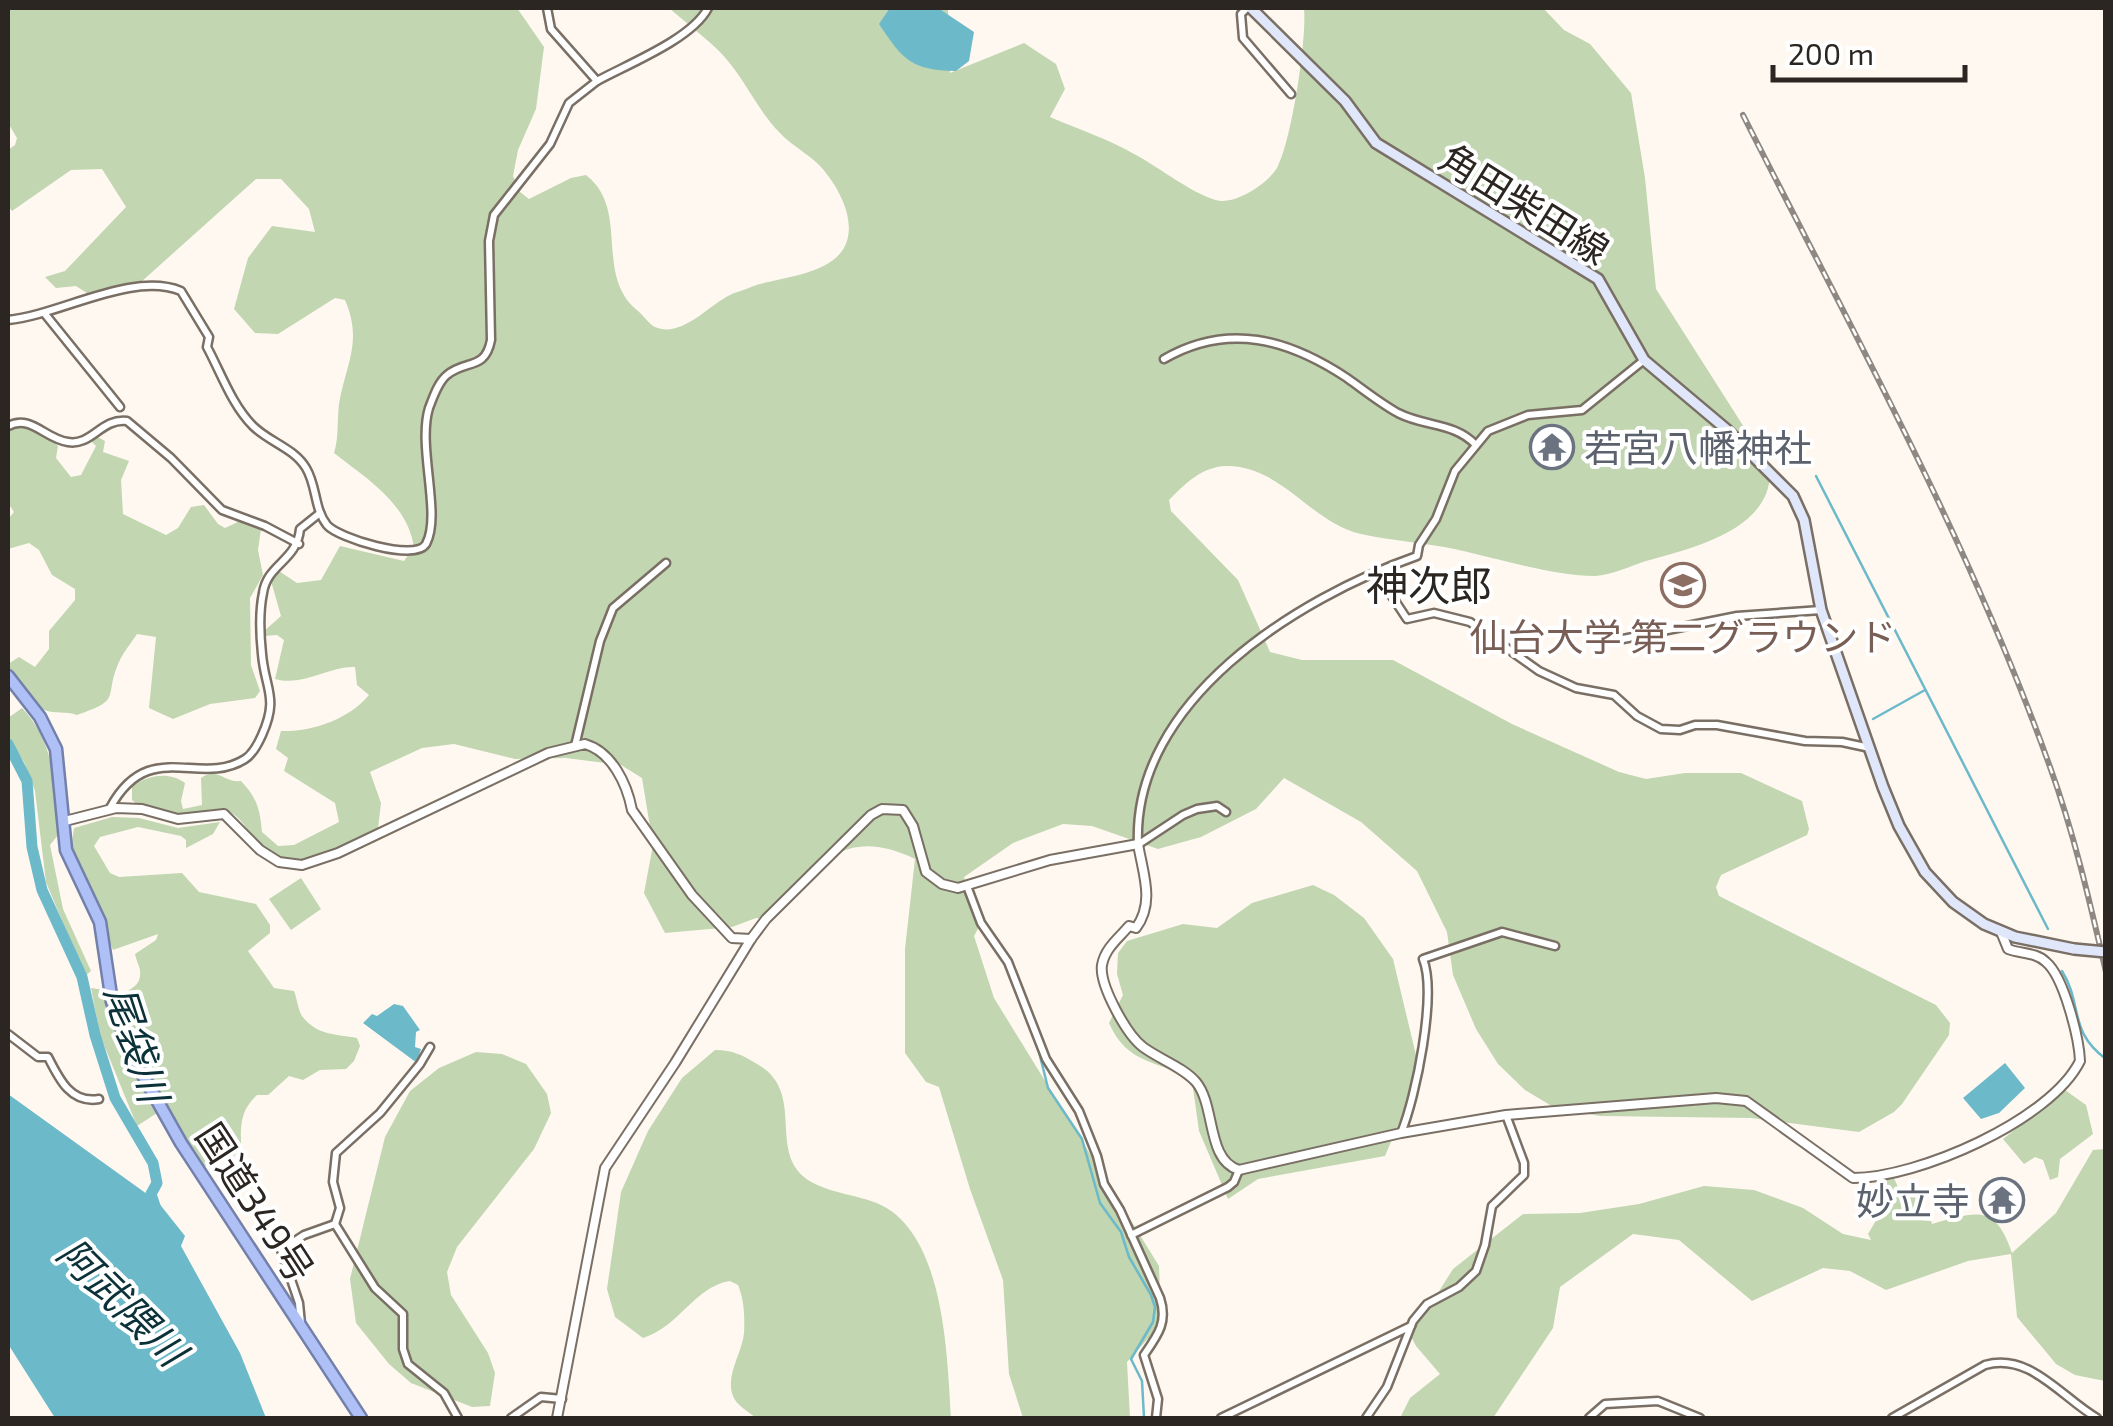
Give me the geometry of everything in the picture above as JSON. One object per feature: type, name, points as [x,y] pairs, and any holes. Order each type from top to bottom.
[{"type":"highway","name":"国道349号","points":[[8,676],[53,740],[60,762],[66,850],[100,922],[112,1002],[130,1054],[181,1143],[361,1418]]},
{"type":"main road","name":"角田柴田線","points":[[1249,8],[1345,101],[1376,142],[1598,279],[1644,360],[1726,429],[1793,496],[1804,520],[1821,610],[1898,826],[1925,872],[1953,902],[2001,932],[2074,949],[2106,952]]},
{"type":"street","points":[[547,8],[552,29],[597,82]]},
{"type":"street","points":[[8,320],[45,314],[154,284],[181,291],[210,337],[208,347],[241,412],[260,433],[302,463],[320,514],[330,529],[377,545],[416,551],[425,546],[430,523],[424,438],[433,397],[446,376],[477,362],[488,352],[489,241],[494,215],[542,154],[569,103],[702,20],[708,8]]},
{"type":"street","points":[[1249,8],[1241,14],[1243,38],[1291,94]]},
{"type":"street","points":[[45,314],[120,407]]},
{"type":"street","points":[[1164,359],[1212,338],[1274,343],[1331,368],[1404,416],[1444,425],[1466,435],[1476,445]]},
{"type":"street","points":[[1644,360],[1591,406],[1516,418],[1488,432],[1455,471],[1417,556],[1376,572],[1299,614],[1213,677],[1188,706],[1166,739],[1137,816],[1145,916],[1136,928],[1129,926],[1108,951],[1102,966],[1108,994],[1138,1043],[1197,1083],[1220,1154],[1229,1167],[1239,1170],[1401,1133],[1506,1115],[1738,1099],[1791,1131],[1828,1163],[1853,1178],[1897,1170],[1984,1142],[2004,1131],[2068,1078],[2080,1056],[2054,970],[2036,955],[2008,949],[2001,932]]},
{"type":"street","points":[[8,426],[20,421],[73,443],[86,440],[109,422],[127,422],[222,510],[266,526],[298,544]]},
{"type":"street","points":[[110,808],[125,786],[142,774],[177,767],[220,767],[247,759],[257,747],[272,705],[262,656],[263,590],[298,544],[300,529],[320,514]]},
{"type":"street","points":[[575,746],[600,641],[612,608],[666,563]]},
{"type":"street","points":[[1376,572],[1407,619],[1434,612],[1470,622],[1539,671],[1576,688],[1614,695],[1637,716],[1662,729],[1718,725],[1870,748]]},
{"type":"street","points":[[1618,640],[1737,616],[1821,610]]},
{"type":"street","points":[[64,820],[110,808],[142,809],[178,820],[224,814],[272,859],[302,865],[338,853],[548,754],[575,746],[594,746],[607,756],[629,794],[632,810],[692,895],[732,938],[751,939]]},
{"type":"street","points":[[556,1418],[606,1168],[751,939],[871,816],[882,809],[903,810],[913,826],[926,872],[942,884],[958,888],[1050,860],[1138,844],[1196,809],[1216,806],[1226,812]]},
{"type":"street","points":[[967,886],[981,923],[1008,962],[1046,1059],[1079,1111],[1104,1184],[1163,1308],[1161,1331],[1144,1354],[1158,1399],[1156,1418]]},
{"type":"street","points":[[1401,1133],[1416,1080],[1427,1003],[1430,979],[1423,959],[1502,932],[1554,946]]},
{"type":"street","points":[[8,1034],[38,1057],[48,1056],[72,1094],[85,1100],[99,1099]]},
{"type":"street","points":[[430,1048],[380,1113],[336,1153],[333,1182],[340,1208],[335,1224],[375,1288],[403,1314],[403,1350],[408,1364],[444,1394],[458,1418]]},
{"type":"street","points":[[1366,1418],[1387,1388],[1411,1326],[1427,1304],[1459,1287],[1476,1270],[1492,1206],[1524,1175],[1524,1162],[1506,1115]]},
{"type":"street","points":[[1130,1235],[1228,1188],[1239,1170]]},
{"type":"street","points":[[300,1326],[299,1303],[281,1250],[304,1235],[335,1224]]},
{"type":"street","points":[[1222,1418],[1411,1326]]},
{"type":"street","points":[[1892,1418],[1985,1365],[2000,1361],[2021,1365],[2097,1418]]},
{"type":"street","points":[[511,1418],[541,1397],[562,1399]]},
{"type":"street","points":[[1589,1418],[1605,1404],[1658,1401],[1700,1418]]},
{"type":"green space","points":[[8,8],[517,8],[544,47],[536,109],[518,150],[513,176],[520,192],[529,199],[571,178],[586,175],[607,206],[617,279],[625,296],[655,327],[673,329],[733,294],[824,266],[842,251],[849,230],[845,207],[828,175],[772,124],[721,53],[669,8],[948,8],[950,73],[1024,43],[1056,64],[1065,89],[1050,117],[1124,149],[1190,188],[1221,201],[1254,190],[1278,166],[1297,88],[1304,8],[1543,8],[1564,30],[1590,44],[1631,93],[1645,178],[1656,289],[1770,468],[1768,489],[1759,507],[1745,521],[1707,542],[1595,576],[1361,534],[1327,519],[1280,484],[1246,468],[1217,467],[1201,473],[1169,500],[1171,511],[1238,580],[1270,652],[1302,660],[1393,660],[1512,724],[1619,772],[1646,779],[1685,773],[1741,773],[1802,801],[1807,835],[1721,875],[1716,887],[1719,896],[1936,1005],[1950,1023],[1949,1035],[1902,1104],[1859,1132],[1751,1118],[1600,1116],[1555,1108],[1525,1090],[1498,1064],[1476,1029],[1453,975],[1447,932],[1417,871],[1361,822],[1284,778],[1256,809],[1201,837],[1158,849],[1092,826],[1063,824],[1013,843],[964,877],[981,923],[974,936],[994,998],[1159,1266],[1161,1324],[1127,1362],[1130,1418],[1023,1418],[1009,1374],[1003,1280],[939,1087],[926,1082],[905,1053],[905,949],[915,859],[889,849],[848,849],[815,869],[766,919],[756,918],[732,927],[665,933],[644,893],[653,845],[642,778],[621,765],[566,758],[515,759],[454,744],[422,748],[370,772],[381,803],[378,828],[335,852],[304,860],[273,855],[228,811],[178,815],[132,800],[132,787],[151,777],[165,776],[185,783],[183,809],[202,805],[201,778],[216,774],[241,781],[257,804],[262,832],[278,846],[294,845],[339,822],[335,803],[284,771],[288,758],[276,749],[281,731],[329,722],[351,711],[369,695],[357,685],[355,667],[296,680],[275,679],[284,640],[277,635],[265,636],[263,632],[281,616],[271,581],[279,571],[297,583],[321,580],[340,546],[404,561],[414,547],[410,531],[394,505],[334,453],[339,404],[353,341],[345,300],[335,298],[278,334],[255,333],[234,309],[248,258],[272,226],[315,232],[309,209],[281,179],[256,179],[141,282],[90,295],[76,286],[56,288],[45,277],[65,271],[126,207],[102,169],[71,170],[12,211],[8,206],[8,150],[17,138],[8,123]]},
{"type":"green space","points":[[14,425],[36,428],[58,446],[56,458],[71,477],[81,475],[96,446],[91,441],[94,435],[105,441],[103,452],[129,461],[121,480],[123,514],[166,535],[178,528],[191,507],[204,505],[225,528],[240,521],[261,529],[258,550],[263,575],[250,598],[251,665],[260,691],[255,698],[210,704],[173,719],[149,708],[156,637],[137,634],[119,662],[110,696],[101,705],[77,715],[44,710],[29,697],[8,664],[19,657],[35,667],[49,649],[49,631],[75,600],[75,589],[52,575],[39,550],[29,543],[8,549],[8,519],[14,512],[8,503],[8,429]]},
{"type":"green space","points":[[22,708],[42,737],[52,767],[58,835],[50,845],[63,909],[91,971],[85,976],[46,882],[35,791],[24,762],[8,738],[8,718]]},
{"type":"green space","points":[[112,817],[139,818],[178,828],[220,822],[213,834],[186,848],[186,840],[181,836],[138,827],[100,837],[94,846],[110,873],[119,877],[182,873],[199,892],[256,904],[270,925],[270,933],[248,951],[274,988],[294,991],[308,1023],[328,1033],[357,1038],[360,1046],[346,1069],[320,1070],[303,1080],[289,1076],[268,1095],[257,1095],[244,1113],[241,1149],[234,1156],[203,1167],[152,1082],[152,1049],[128,1037],[121,1018],[122,997],[139,979],[135,954],[156,940],[158,934],[113,950],[71,848],[74,828]]},
{"type":"green space","points":[[301,878],[321,909],[291,930],[269,899]]},
{"type":"green space","points":[[1313,885],[1334,895],[1364,918],[1393,959],[1420,1072],[1385,1156],[1258,1179],[1228,1199],[1199,1131],[1192,1081],[1134,1054],[1109,1023],[1123,995],[1117,974],[1118,953],[1127,941],[1183,924],[1217,928],[1252,903]]},
{"type":"green space","points":[[91,988],[104,990],[118,1037],[157,1113],[137,1126],[100,1035]]},
{"type":"green space","points":[[715,1050],[732,1052],[770,1074],[783,1099],[790,1154],[801,1175],[819,1186],[871,1201],[896,1214],[914,1236],[928,1263],[937,1295],[951,1418],[756,1418],[737,1402],[731,1388],[744,1321],[740,1290],[730,1281],[707,1290],[667,1325],[643,1338],[615,1317],[607,1289],[621,1192],[648,1131],[682,1078]]},
{"type":"green space","points":[[476,1052],[502,1054],[526,1064],[547,1094],[551,1113],[534,1149],[457,1247],[447,1272],[451,1295],[488,1353],[495,1373],[490,1406],[472,1407],[411,1383],[389,1364],[356,1323],[350,1279],[385,1137],[410,1091],[439,1068]]},
{"type":"green space","points":[[2065,1090],[2086,1105],[2093,1134],[2060,1159],[2058,1177],[2050,1180],[2043,1160],[2035,1157],[2024,1164],[2003,1139]]},
{"type":"green space","points":[[2105,1149],[2105,1381],[2075,1375],[2056,1364],[2017,1317],[2011,1254],[1968,1261],[1886,1290],[1850,1271],[1823,1268],[1752,1301],[1679,1240],[1633,1234],[1560,1287],[1553,1328],[1493,1418],[1400,1418],[1410,1398],[1440,1374],[1416,1346],[1406,1327],[1431,1304],[1453,1269],[1523,1214],[1580,1213],[1639,1204],[1704,1186],[1754,1190],[1803,1208],[1843,1234],[1871,1240],[1868,1234],[1887,1202],[1881,1182],[1893,1176],[1902,1196],[1921,1198],[1920,1220],[1932,1224],[1982,1215],[1999,1226],[2012,1253],[2056,1213],[2093,1150]]},
{"type":"water","points":[[890,8],[938,8],[974,32],[969,61],[956,71],[928,68],[910,61],[879,24]]},
{"type":"water","points":[[394,1004],[403,1006],[420,1030],[416,1032],[415,1047],[421,1049],[417,1063],[363,1023]]},
{"type":"water","points":[[2005,1063],[2025,1088],[1999,1113],[1981,1119],[1963,1098]]},
{"type":"water","name":"阿武隈川","points":[[8,1094],[158,1202],[185,1236],[181,1246],[240,1353],[266,1418],[55,1418],[8,1344]]},
{"type":"waterway","points":[[1816,476],[2048,929]]},
{"type":"waterway","points":[[1873,719],[1925,690]]},
{"type":"waterway","name":"尾袋川","points":[[8,744],[27,781],[32,847],[42,890],[82,977],[115,1098],[153,1163],[157,1183],[151,1194],[157,1212]]},
{"type":"waterway","points":[[971,905],[977,921]]},
{"type":"waterway","points":[[2062,971],[2081,1028],[2094,1049],[2106,1059]]},
{"type":"waterway","points":[[1037,1044],[1048,1088],[1082,1139],[1100,1203],[1121,1232],[1129,1257],[1155,1307],[1153,1322],[1131,1359],[1142,1381],[1144,1418]]},
{"type":"railway","points":[[1743,115],[1907,436],[1983,599],[2059,792],[2106,972]]},
{"type":"place","name":"若宮八幡神社","points":[[1552,447]]},
{"type":"place","name":"仙台大学 第二グラウンド","points":[[1683,585]]},
{"type":"place","name":"妙立寺","points":[[2002,1200]]},
{"type":"district","name":"神次郎","points":[[1429,584]]}]
